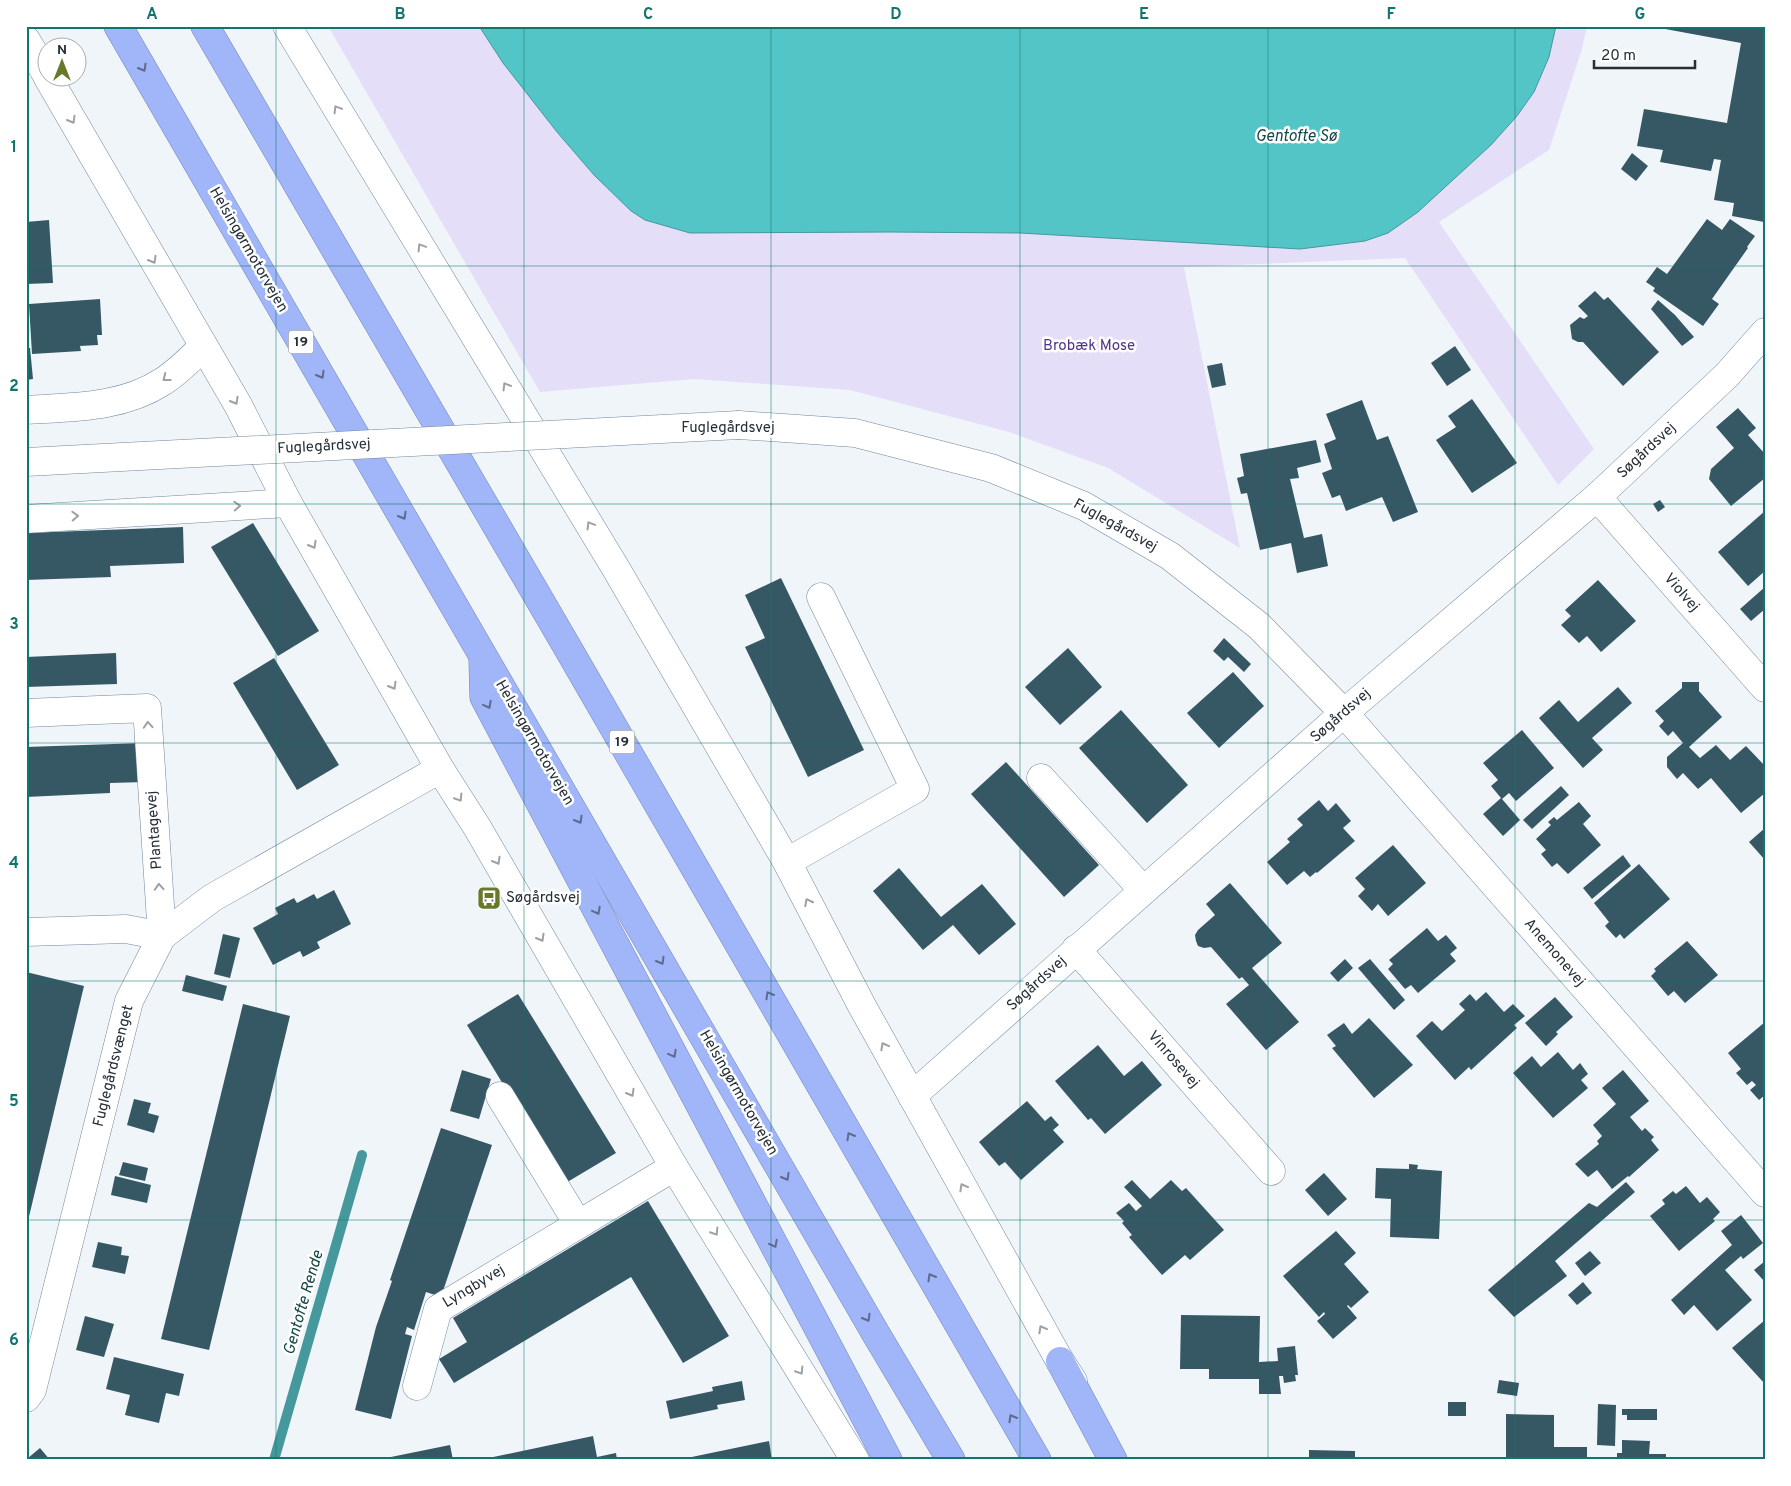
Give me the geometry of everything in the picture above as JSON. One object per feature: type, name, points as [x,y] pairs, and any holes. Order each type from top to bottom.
[{"type":"highway","name":"Helsingørmotorvejen","points":[[118,26],[876,1334],[951,1460]]},
{"type":"highway","name":"19","points":[[204,26],[561,636],[1037,1460]]},
{"type":"highway","points":[[483,657],[484,698],[888,1460]]},
{"type":"highway","points":[[1060,1361],[1113,1460]]},
{"type":"street","points":[[287,26],[610,559],[788,862],[862,1006],[1060,1361],[1124,1460]]},
{"type":"street","points":[[26,40],[38,60]]},
{"type":"street","points":[[54,88],[238,405],[288,503],[440,769],[477,827],[674,1167],[855,1460]]},
{"type":"street","name":"Søgårdsvej","points":[[912,1096],[1344,713],[1597,497],[1727,375],[1765,332]]},
{"type":"street","points":[[26,410],[99,405],[133,396],[162,382],[203,347]]},
{"type":"street","name":"Fuglegårdsvej","points":[[26,462],[739,424],[855,433],[991,468],[1084,506],[1170,556],[1259,626],[1344,713]]},
{"type":"street","name":"Violvej","points":[[1597,497],[1765,688]]},
{"type":"street","points":[[26,518],[288,503]]},
{"type":"street","points":[[788,862],[915,789],[821,596]]},
{"type":"street","name":"Plantagevej","points":[[26,713],[147,708],[162,936]]},
{"type":"street","name":"Anemonevej","points":[[1344,713],[1765,1193]]},
{"type":"street","name":"Fuglegårdsvænget","points":[[26,1398],[32,1390],[129,1001],[162,936],[212,898],[440,769]]},
{"type":"street","points":[[1041,778],[1143,890]]},
{"type":"street","points":[[26,932],[126,929],[162,936]]},
{"type":"street","name":"Vinrosevej","points":[[1076,949],[1271,1171]]},
{"type":"street","points":[[500,1096],[578,1224]]},
{"type":"street","name":"Lyngbyvej","points":[[417,1386],[438,1309],[674,1167]]},
{"type":"green space","name":"Brobæk Mose","points":[[328,26],[479,26],[503,63],[557,132],[594,175],[631,211],[889,232],[1020,233],[1300,249],[1365,241],[1388,233],[1418,212],[1490,145],[1517,116],[1534,92],[1549,57],[1556,26],[1587,26],[1582,49],[1549,150],[1439,222],[1594,449],[1558,485],[1405,258],[1184,267],[1240,548],[1108,468],[1009,432],[850,390],[694,379],[540,392]]},
{"type":"water","name":"Gentofte Sø","points":[[479,26],[1556,26],[1549,57],[1534,92],[1517,116],[1491,145],[1418,212],[1388,233],[1365,241],[1300,249],[1020,233],[690,233],[645,220],[631,211],[594,175],[557,132],[503,63]]},
{"type":"building","points":[[1649,26],[1765,26],[1764,222],[1732,216],[1734,203],[1714,200],[1721,160],[1714,159],[1711,171],[1660,162],[1663,150],[1637,146],[1644,109],[1727,123],[1741,43]]},
{"type":"building","points":[[1632,153],[1648,166],[1636,181],[1621,169]]},
{"type":"building","points":[[1707,219],[1722,230],[1730,219],[1755,236],[1712,299],[1719,304],[1703,326],[1653,291],[1655,288],[1646,282],[1657,267],[1667,274]]},
{"type":"building","points":[[49,220],[53,283],[26,284],[26,222]]},
{"type":"building","points":[[1595,291],[1604,300],[1608,297],[1659,352],[1623,386],[1583,342],[1572,339],[1570,325],[1580,317],[1584,319],[1588,316],[1578,306]]},
{"type":"building","points":[[100,299],[102,335],[97,335],[98,345],[80,346],[81,351],[32,354],[29,304]]},
{"type":"building","points":[[1658,300],[1675,315],[1694,337],[1682,346],[1651,309]]},
{"type":"building","points":[[1455,346],[1471,370],[1447,386],[1431,363]]},
{"type":"building","points":[[26,348],[30,348],[33,379],[26,380]]},
{"type":"building","points":[[1222,363],[1226,385],[1212,388],[1207,366]]},
{"type":"building","points":[[1472,399],[1517,463],[1472,493],[1436,440],[1456,427],[1448,416]]},
{"type":"building","points":[[1362,400],[1377,440],[1388,436],[1418,512],[1393,522],[1382,497],[1346,511],[1340,495],[1332,498],[1322,473],[1332,469],[1324,444],[1336,439],[1326,414]]},
{"type":"building","points":[[1738,408],[1756,428],[1748,435],[1765,454],[1765,478],[1731,506],[1709,479],[1711,469],[1734,448],[1716,427]]},
{"type":"building","points":[[1316,440],[1321,462],[1297,468],[1299,478],[1290,479],[1304,538],[1322,534],[1328,566],[1297,573],[1291,543],[1260,550],[1247,493],[1241,494],[1237,478],[1244,476],[1240,454]]},
{"type":"building","points":[[1660,500],[1665,507],[1658,512],[1653,504]]},
{"type":"building","points":[[1765,511],[1765,571],[1748,586],[1718,552]]},
{"type":"building","points":[[253,523],[319,631],[278,656],[211,547]]},
{"type":"building","points":[[183,527],[184,563],[110,566],[111,577],[26,580],[26,533]]},
{"type":"building","points":[[781,578],[864,750],[808,777],[745,647],[765,638],[745,595]]},
{"type":"building","points":[[1598,580],[1636,621],[1601,652],[1587,636],[1579,643],[1561,625],[1571,616],[1565,610]]},
{"type":"building","points":[[1765,587],[1765,609],[1751,621],[1740,609]]},
{"type":"building","points":[[1224,638],[1251,664],[1244,672],[1228,657],[1224,661],[1213,651]]},
{"type":"building","points":[[1068,648],[1102,687],[1060,725],[1025,687]]},
{"type":"building","points":[[116,653],[117,684],[26,687],[26,657]]},
{"type":"building","points":[[274,658],[339,765],[297,790],[233,683]]},
{"type":"building","points":[[1233,672],[1264,706],[1219,748],[1187,713]]},
{"type":"building","points":[[1682,682],[1699,682],[1699,691],[1722,717],[1689,747],[1700,758],[1716,745],[1730,760],[1746,746],[1765,766],[1765,793],[1741,813],[1711,778],[1698,789],[1683,773],[1677,779],[1667,767],[1667,757],[1683,743],[1673,731],[1668,736],[1659,726],[1664,721],[1655,711],[1682,688]]},
{"type":"building","points":[[1618,687],[1632,703],[1592,738],[1603,750],[1583,768],[1539,718],[1559,700],[1578,722]]},
{"type":"building","points":[[1121,710],[1188,785],[1147,823],[1079,748]]},
{"type":"building","points":[[1522,730],[1554,768],[1516,801],[1509,793],[1502,799],[1520,820],[1503,836],[1483,814],[1501,798],[1491,786],[1498,780],[1483,763]]},
{"type":"building","points":[[143,743],[145,782],[110,783],[110,793],[26,797],[26,747]]},
{"type":"building","points":[[1006,762],[1099,865],[1064,897],[971,794]]},
{"type":"building","points":[[1561,786],[1569,795],[1532,829],[1523,820]]},
{"type":"building","points":[[1319,800],[1328,811],[1336,803],[1351,821],[1343,828],[1355,841],[1317,873],[1310,877],[1304,871],[1287,885],[1267,862],[1290,842],[1287,839],[1303,825],[1297,819]]},
{"type":"building","points":[[1579,802],[1591,816],[1583,824],[1601,845],[1568,874],[1557,863],[1552,867],[1541,854],[1546,850],[1536,839],[1551,825],[1548,822],[1554,817],[1557,820]]},
{"type":"building","points":[[1765,828],[1765,860],[1749,842]]},
{"type":"building","points":[[1393,845],[1426,883],[1388,916],[1378,904],[1372,911],[1358,896],[1365,889],[1355,878]]},
{"type":"building","points":[[1623,855],[1631,866],[1592,899],[1583,888]]},
{"type":"building","points":[[1639,864],[1670,899],[1624,939],[1620,934],[1616,938],[1605,926],[1609,922],[1594,903]]},
{"type":"building","points":[[899,868],[941,917],[982,884],[1016,924],[979,955],[953,925],[923,950],[873,891]]},
{"type":"building","points":[[1230,883],[1282,943],[1252,968],[1299,1022],[1266,1050],[1226,1004],[1249,985],[1242,977],[1239,979],[1211,947],[1204,948],[1198,946],[1196,941],[1195,935],[1198,930],[1215,915],[1206,904]]},
{"type":"building","points":[[334,890],[351,924],[317,942],[320,948],[303,957],[300,951],[273,965],[253,928],[278,914],[275,908],[294,898],[297,903],[314,894],[317,899]]},
{"type":"building","points":[[1427,928],[1438,941],[1446,935],[1457,948],[1450,954],[1456,961],[1418,993],[1411,985],[1405,989],[1388,969],[1393,964],[1389,960]]},
{"type":"building","points":[[223,934],[240,938],[230,978],[214,974]]},
{"type":"building","points":[[1687,941],[1718,975],[1685,1003],[1674,991],[1668,996],[1651,976],[1656,971],[1654,969]]},
{"type":"building","points":[[1345,959],[1353,968],[1338,982],[1330,973]]},
{"type":"building","points":[[1370,959],[1405,1000],[1394,1010],[1358,968]]},
{"type":"building","points":[[26,972],[84,986],[27,1225],[26,1225]]},
{"type":"building","points":[[186,975],[227,986],[223,1001],[182,991]]},
{"type":"building","points":[[1486,992],[1504,1012],[1513,1004],[1525,1016],[1514,1025],[1517,1028],[1471,1070],[1469,1067],[1455,1080],[1416,1036],[1432,1021],[1442,1031],[1465,1010],[1459,1004],[1470,994],[1476,1001]]},
{"type":"building","points":[[518,994],[616,1153],[564,1184],[467,1025]]},
{"type":"building","points":[[1555,997],[1573,1017],[1556,1032],[1558,1034],[1546,1046],[1525,1023]]},
{"type":"building","points":[[243,1004],[290,1016],[209,1350],[161,1339]]},
{"type":"building","points":[[1369,1018],[1413,1065],[1374,1098],[1332,1048],[1336,1046],[1327,1035],[1344,1023],[1352,1034]]},
{"type":"building","points":[[1765,1022],[1765,1095],[1759,1100],[1750,1090],[1756,1085],[1752,1081],[1747,1085],[1736,1073],[1741,1069],[1728,1053]]},
{"type":"building","points":[[1098,1045],[1124,1076],[1142,1061],[1162,1085],[1105,1134],[1091,1118],[1088,1120],[1055,1081]]},
{"type":"building","points":[[1558,1052],[1573,1070],[1580,1063],[1588,1074],[1581,1080],[1588,1088],[1553,1118],[1513,1073],[1532,1056],[1541,1067]]},
{"type":"building","points":[[462,1070],[491,1079],[479,1119],[450,1111]]},
{"type":"building","points":[[1623,1070],[1649,1101],[1630,1117],[1642,1131],[1645,1128],[1654,1137],[1651,1140],[1659,1150],[1629,1177],[1612,1189],[1597,1170],[1588,1177],[1575,1164],[1599,1144],[1597,1141],[1602,1136],[1593,1125],[1616,1104],[1602,1088]]},
{"type":"building","points":[[134,1099],[151,1103],[148,1113],[159,1116],[154,1133],[127,1125]]},
{"type":"building","points":[[1027,1101],[1045,1121],[1051,1116],[1059,1125],[1053,1130],[1064,1142],[1021,1180],[1005,1162],[999,1166],[979,1142]]},
{"type":"building","points":[[441,1128],[492,1145],[441,1297],[426,1292],[414,1330],[407,1327],[405,1334],[412,1336],[391,1419],[355,1410],[376,1327],[392,1281],[390,1280]]},
{"type":"building","points":[[123,1162],[148,1168],[145,1181],[119,1175]]},
{"type":"building","points":[[1409,1164],[1418,1165],[1417,1169],[1442,1171],[1439,1239],[1390,1237],[1391,1199],[1375,1198],[1376,1168],[1409,1169]]},
{"type":"building","points":[[1324,1173],[1347,1199],[1328,1216],[1305,1190]]},
{"type":"building","points":[[115,1176],[151,1185],[147,1203],[111,1195]]},
{"type":"building","points":[[1132,1180],[1150,1199],[1171,1180],[1182,1191],[1186,1188],[1224,1230],[1190,1260],[1185,1255],[1162,1275],[1129,1237],[1132,1235],[1122,1223],[1124,1221],[1116,1213],[1129,1203],[1136,1211],[1142,1206],[1124,1187]]},
{"type":"building","points":[[1626,1182],[1635,1192],[1555,1261],[1567,1276],[1514,1317],[1488,1290],[1589,1203],[1597,1207]]},
{"type":"building","points":[[1686,1186],[1700,1203],[1707,1197],[1720,1212],[1713,1219],[1715,1221],[1679,1251],[1650,1216],[1665,1204],[1662,1200],[1673,1191],[1676,1194]]},
{"type":"building","points":[[648,1201],[729,1336],[683,1363],[631,1277],[454,1383],[439,1359],[467,1342],[453,1318]]},
{"type":"building","points":[[1741,1215],[1763,1243],[1743,1259],[1741,1256],[1725,1270],[1752,1300],[1717,1331],[1694,1305],[1684,1315],[1671,1300],[1732,1245],[1721,1231]]},
{"type":"building","points":[[1336,1231],[1356,1253],[1344,1264],[1369,1292],[1351,1308],[1347,1306],[1357,1318],[1333,1339],[1317,1321],[1325,1314],[1324,1312],[1319,1317],[1283,1276]]},
{"type":"building","points":[[98,1242],[122,1247],[121,1255],[129,1256],[125,1274],[92,1267]]},
{"type":"building","points":[[1590,1251],[1601,1263],[1585,1276],[1575,1263]]},
{"type":"building","points":[[1765,1261],[1765,1282],[1754,1270]]},
{"type":"building","points":[[1583,1282],[1592,1293],[1577,1305],[1568,1295]]},
{"type":"building","points":[[1181,1315],[1260,1316],[1259,1362],[1278,1361],[1277,1348],[1295,1346],[1298,1375],[1295,1375],[1296,1381],[1284,1383],[1283,1376],[1279,1376],[1281,1394],[1259,1394],[1259,1379],[1209,1379],[1209,1369],[1180,1369]]},
{"type":"building","points":[[85,1316],[114,1324],[104,1357],[76,1350]]},
{"type":"building","points":[[1765,1320],[1765,1384],[1732,1348]]},
{"type":"building","points":[[114,1357],[184,1374],[179,1396],[166,1393],[159,1423],[125,1415],[130,1395],[106,1389]]},
{"type":"building","points":[[1499,1380],[1519,1383],[1517,1396],[1497,1393]]},
{"type":"building","points":[[742,1381],[745,1400],[717,1405],[718,1409],[670,1419],[666,1401],[713,1391],[712,1387]]},
{"type":"building","points":[[1448,1402],[1466,1402],[1466,1416],[1448,1416]]},
{"type":"building","points":[[1598,1404],[1616,1405],[1615,1446],[1597,1445]]},
{"type":"building","points":[[1622,1409],[1657,1409],[1657,1420],[1627,1420],[1627,1415],[1622,1415]]},
{"type":"building","points":[[1506,1414],[1554,1415],[1554,1447],[1587,1447],[1587,1460],[1506,1460]]},
{"type":"building","points":[[593,1436],[597,1457],[616,1453],[617,1460],[479,1460]]},
{"type":"building","points":[[1622,1440],[1650,1441],[1649,1454],[1666,1454],[1666,1457],[1687,1458],[1687,1460],[1617,1460],[1617,1453],[1622,1453]]},
{"type":"building","points":[[769,1441],[772,1460],[682,1460],[682,1459]]},
{"type":"building","points":[[450,1445],[453,1460],[381,1460],[381,1459]]},
{"type":"building","points":[[40,1448],[50,1460],[30,1460],[28,1458]]},
{"type":"building","points":[[1309,1450],[1355,1451],[1355,1460],[1309,1460]]},
{"type":"waterway","name":"Gentofte Rende","points":[[274,1460],[362,1155]]},
{"type":"place","name":"Søgårdsvej","points":[[489,898]]}]
